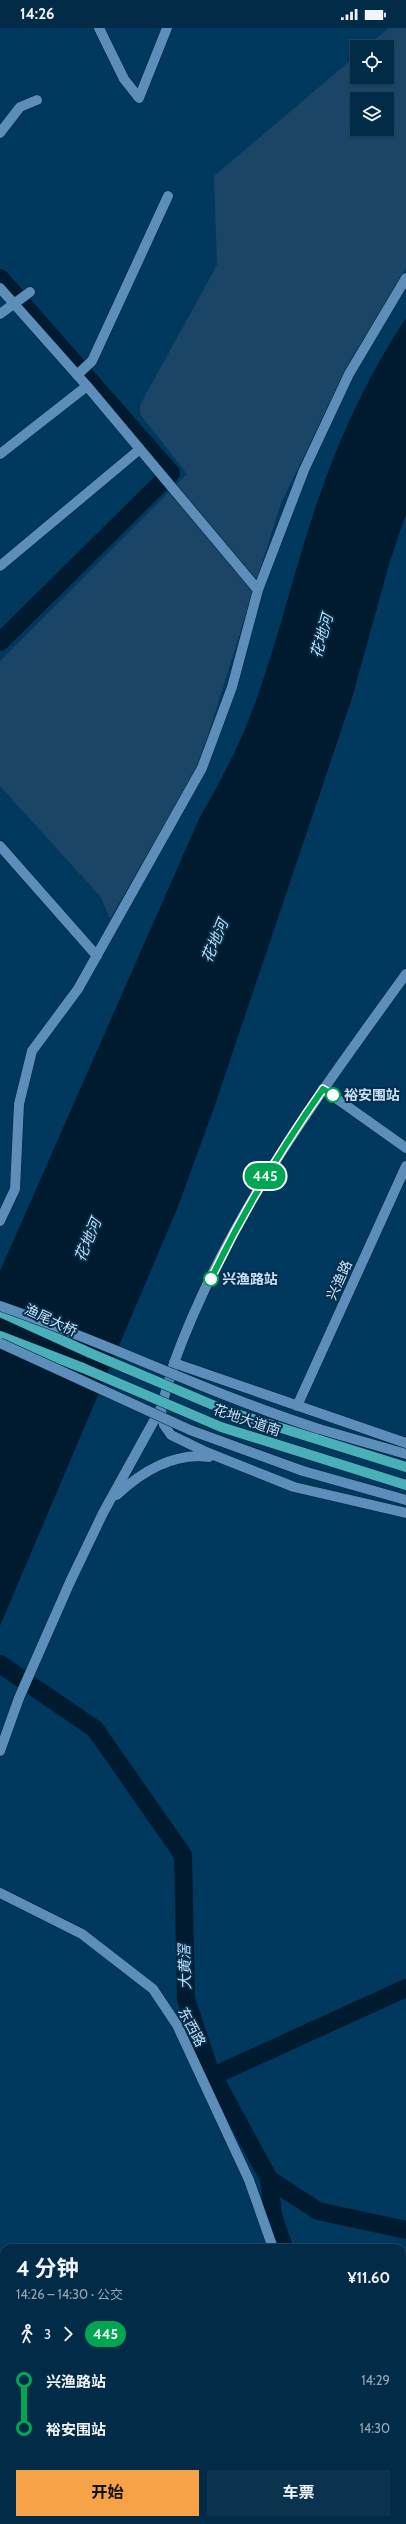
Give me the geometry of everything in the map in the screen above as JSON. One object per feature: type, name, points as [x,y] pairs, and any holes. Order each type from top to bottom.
[{"type":"main road","name":"渔尾大桥","points":[[0,1312],[90,1353]]},
{"type":"main road","name":"花地大道南","points":[[0,1336],[83,1368],[221,1427],[406,1485]]},
{"type":"main road","name":"花地大道南","points":[[90,1353],[227,1411],[406,1467]]},
{"type":"street","points":[[99,28],[124,79],[139,98],[168,28]]},
{"type":"street","points":[[0,133],[20,107],[37,100]]},
{"type":"street","points":[[77,375],[92,361],[168,196]]},
{"type":"street","points":[[0,1221],[15,1189],[19,1104],[32,1051],[78,989],[202,768],[232,687],[258,590],[304,470],[349,374],[406,278]]},
{"type":"street","points":[[0,288],[161,472],[258,590]]},
{"type":"street","points":[[0,314],[30,292]]},
{"type":"street","points":[[0,454],[87,386]]},
{"type":"street","points":[[0,566],[140,448]]},
{"type":"street","points":[[0,846],[97,956]]},
{"type":"street","points":[[0,1751],[19,1698],[42,1647],[103,1513],[161,1408],[174,1363],[192,1318],[247,1208],[279,1154],[323,1089],[406,974]]},
{"type":"street","points":[[323,1089],[406,1148]]},
{"type":"street","name":"兴渔路","points":[[297,1406],[406,1166]]},
{"type":"street","points":[[0,1306],[94,1341],[245,1403],[319,1429],[406,1454]]},
{"type":"street","points":[[0,1343],[190,1430],[303,1471],[406,1500]]},
{"type":"street","name":"花地大道南","points":[[174,1363],[406,1443]]},
{"type":"street","points":[[161,1408],[162,1421],[171,1435],[225,1459],[294,1486],[406,1513]]},
{"type":"street","points":[[103,1513],[127,1486],[168,1461],[198,1456],[225,1459]]},
{"type":"street","name":"东西路","points":[[0,1893],[82,1934],[153,1989],[177,2025],[250,2180],[272,2244]]},
{"type":"shaded area","points":[[389,28],[406,28],[406,268],[351,360],[281,503],[197,770],[110,919],[101,897],[0,786],[0,661],[187,474],[140,414],[140,405],[217,265],[214,176],[350,61],[350,84],[394,84],[394,40],[374,40]]},
{"type":"water","name":"花地河","points":[[406,318],[406,514],[390,561],[352,698],[214,1108],[177,1209],[0,1626],[0,1271],[199,819],[227,768],[246,728],[271,657],[305,540],[332,461],[360,398],[382,357]]},
{"type":"waterway","points":[[0,278],[171,473],[0,642]]},
{"type":"waterway","name":"大黄滘","points":[[0,1664],[95,1729],[183,1855],[186,1999],[209,2068],[269,2179],[318,2211],[406,2230]]},
{"type":"waterway","points":[[213,2076],[406,1988]]},
{"type":"waterway","points":[[269,2179],[273,2215],[283,2244]]},
{"type":"bus line","name":"445","points":[[211,1279],[247,1208],[292,1133],[323,1089],[333,1095]]},
{"type":"place","name":"裕安围站","points":[[333,1095]]},
{"type":"place","name":"兴渔路站","points":[[211,1279]]}]
